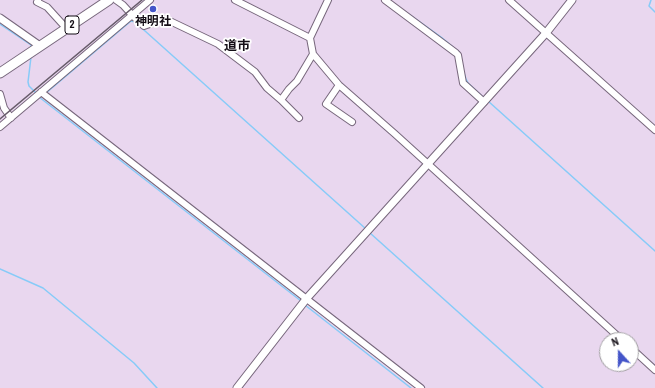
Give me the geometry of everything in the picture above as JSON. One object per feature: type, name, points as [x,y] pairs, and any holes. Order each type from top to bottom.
[{"type":"main road","name":"2","points":[[0,73],[109,0]]},
{"type":"street","points":[[116,0],[123,4],[144,26],[164,19],[218,44],[255,72],[267,88],[298,118]]},
{"type":"street","points":[[0,127],[133,16],[150,0]]},
{"type":"street","points":[[235,0],[310,38]]},
{"type":"street","points":[[328,0],[310,38],[313,54],[338,85],[613,332]]},
{"type":"street","points":[[385,0],[458,55],[463,83],[484,102]]},
{"type":"street","points":[[509,0],[655,130]]},
{"type":"street","points":[[237,388],[307,298],[546,33],[572,0]]},
{"type":"street","points":[[35,1],[46,7],[67,29]]},
{"type":"street","points":[[0,18],[34,50]]},
{"type":"street","points":[[281,100],[297,81],[313,54]]},
{"type":"street","points":[[338,85],[326,104],[352,122]]},
{"type":"street","points":[[41,92],[421,388]]},
{"type":"street","points":[[0,94],[4,108],[11,118]]},
{"type":"street","points":[[639,355],[655,370]]},
{"type":"waterway","points":[[651,0],[649,6],[655,12]]},
{"type":"waterway","points":[[403,10],[459,52]]},
{"type":"waterway","points":[[46,93],[131,21],[135,22],[366,229]]},
{"type":"waterway","points":[[0,24],[31,45],[31,47]]},
{"type":"waterway","points":[[31,57],[28,82],[29,86],[37,94]]},
{"type":"waterway","points":[[464,73],[468,83],[484,98]]},
{"type":"waterway","points":[[39,97],[301,301]]},
{"type":"waterway","points":[[488,101],[655,251]]},
{"type":"waterway","points":[[370,233],[543,388]]},
{"type":"waterway","points":[[0,269],[43,288],[134,363],[157,388]]},
{"type":"waterway","points":[[305,305],[411,388]]},
{"type":"railway","points":[[0,119],[142,0]]},
{"type":"place","name":"神明社","points":[[153,9]]},
{"type":"district","name":"道市","points":[[237,47]]}]
